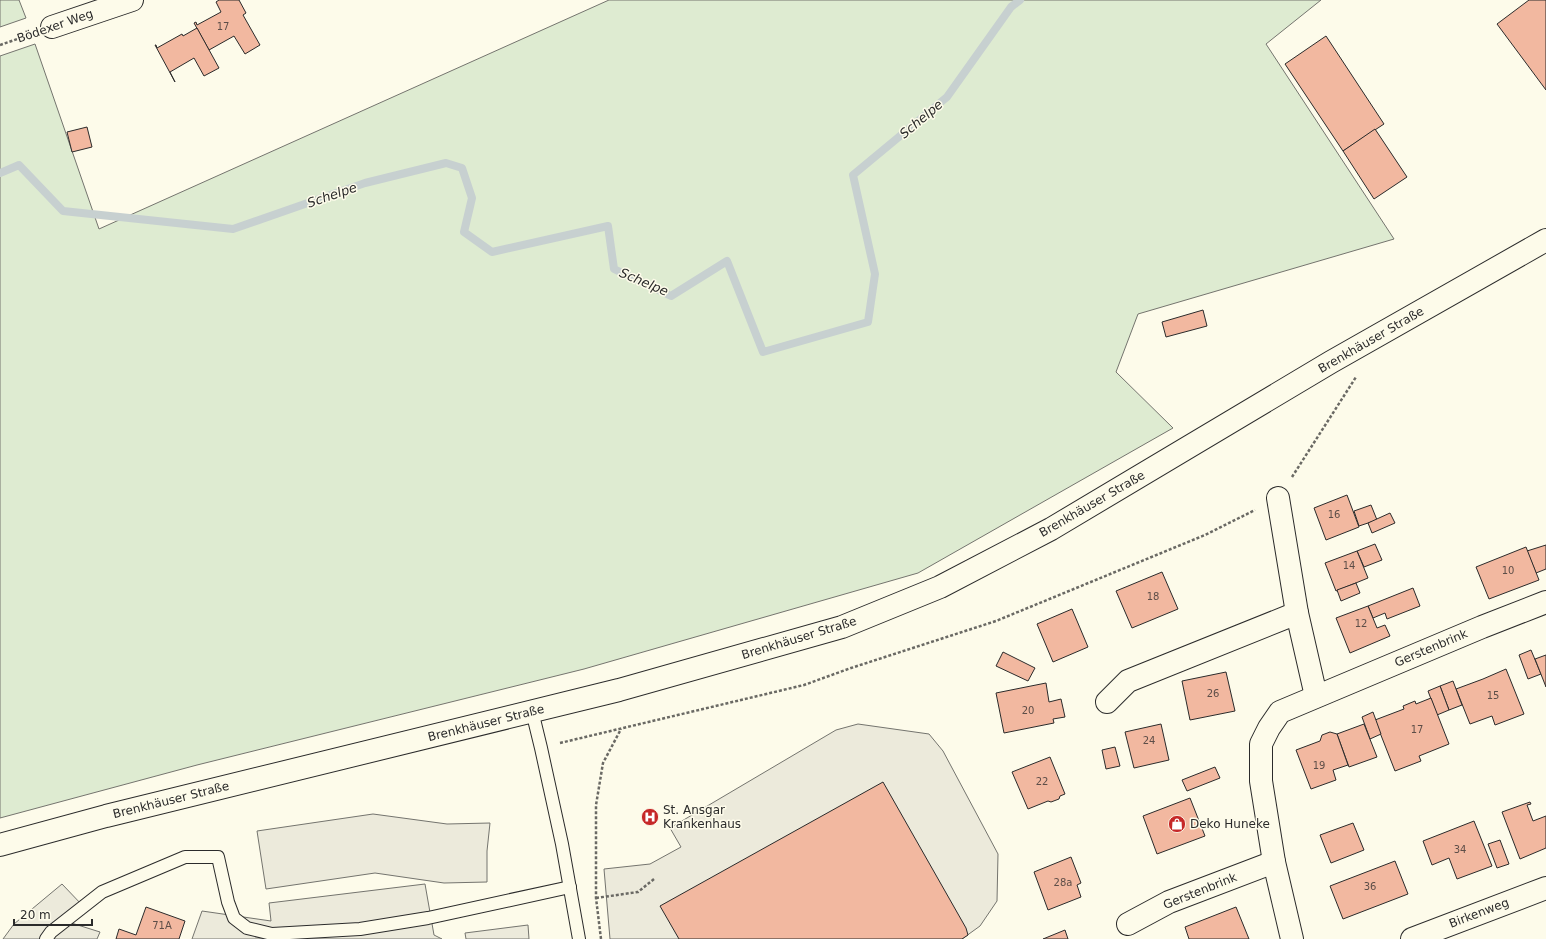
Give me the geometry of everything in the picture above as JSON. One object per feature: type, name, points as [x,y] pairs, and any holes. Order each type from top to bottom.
[{"type":"main road","name":"Bödexer Weg","points":[[52,27],[132,0]]},
{"type":"main road","name":"Brenkhäuser Straße","points":[[0,845],[106,816],[619,690],[842,627],[940,587],[1051,529],[1331,362],[1546,240]]},
{"type":"main road","points":[[1278,498],[1297,613],[1316,696]]},
{"type":"main road","name":"Gerstenbrink","points":[[1292,939],[1274,862],[1261,781],[1261,744],[1269,728],[1280,712],[1482,627],[1546,602]]},
{"type":"main road","points":[[1107,702],[1128,680],[1297,613]]},
{"type":"main road","name":"Gerstenbrink","points":[[1128,924],[1169,902],[1274,862]]},
{"type":"main road","name":"Birkenweg","points":[[1412,939],[1546,888]]},
{"type":"lane","points":[[532,711],[570,887],[579,939]]},
{"type":"lane","points":[[46,939],[51,932],[102,892],[185,857],[218,857],[228,902],[234,918],[247,928],[272,934],[360,929],[436,916],[570,887]]},
{"type":"path","name":"Bödexer Weg","points":[[0,45],[52,27]]},
{"type":"path","points":[[541,748],[804,685],[996,621],[1205,535],[1278,498],[1357,375]]},
{"type":"path","points":[[601,939],[596,898],[596,805],[603,763],[622,729]]},
{"type":"path","points":[[596,898],[638,892],[654,878]]},
{"type":"green space","points":[[0,0],[19,0],[26,18],[0,27]]},
{"type":"green space","points":[[609,0],[1321,0],[1266,44],[1394,239],[1138,314],[1116,372],[1173,428],[918,573],[584,669],[197,765],[0,818],[0,56],[35,44],[99,229]]},
{"type":"shaded area","points":[[858,724],[929,734],[943,751],[998,854],[997,901],[980,926],[962,939],[610,939],[604,869],[650,864],[681,847],[670,828],[836,730]]},
{"type":"shaded area","points":[[373,814],[447,824],[490,823],[487,851],[487,882],[444,883],[375,873],[266,889],[257,831]]},
{"type":"shaded area","points":[[62,884],[83,906],[65,921],[100,932],[97,939],[3,939],[14,924]]},
{"type":"shaded area","points":[[425,884],[434,935],[442,939],[192,939],[202,911],[271,921],[269,903]]},
{"type":"shaded area","points":[[528,925],[529,939],[466,939],[465,933]]},
{"type":"building","points":[[219,0],[239,0],[246,13],[243,15],[260,45],[245,54],[234,36],[209,50],[194,23],[196,22],[197,25],[221,12],[216,2]]},
{"type":"building","points":[[1529,0],[1546,0],[1546,90],[1497,24]]},
{"type":"building","points":[[197,28],[219,68],[204,76],[194,58],[170,72],[175,82],[155,45],[157,48],[182,34],[183,36]]},
{"type":"building","points":[[1326,36],[1384,124],[1343,151],[1285,64]]},
{"type":"building","points":[[87,127],[92,147],[72,152],[67,132]]},
{"type":"building","points":[[1375,129],[1407,177],[1374,199],[1343,151]]},
{"type":"building","points":[[1203,310],[1207,326],[1166,337],[1162,322]]},
{"type":"building","points":[[1347,495],[1359,527],[1326,540],[1314,508]]},
{"type":"building","points":[[1371,505],[1377,520],[1359,526],[1354,511]]},
{"type":"building","points":[[1390,513],[1395,523],[1372,533],[1368,523]]},
{"type":"building","points":[[1375,544],[1382,560],[1364,567],[1357,551]]},
{"type":"building","points":[[1546,545],[1546,569],[1536,573],[1527,551]]},
{"type":"building","points":[[1526,547],[1539,580],[1489,599],[1476,567]]},
{"type":"building","points":[[1357,551],[1368,578],[1336,591],[1325,563]]},
{"type":"building","points":[[1162,572],[1178,609],[1132,628],[1116,591]]},
{"type":"building","points":[[1356,583],[1360,593],[1341,601],[1337,590]]},
{"type":"building","points":[[1413,588],[1420,606],[1387,619],[1385,613],[1373,618],[1368,606]]},
{"type":"building","points":[[1368,606],[1377,628],[1385,625],[1390,636],[1350,653],[1336,618]]},
{"type":"building","points":[[1072,609],[1088,647],[1053,662],[1037,624]]},
{"type":"building","points":[[1531,650],[1541,674],[1528,679],[1519,655]]},
{"type":"building","points":[[1003,652],[1035,668],[1028,681],[996,666]]},
{"type":"building","points":[[1546,655],[1546,687],[1535,659]]},
{"type":"building","points":[[1506,669],[1524,714],[1495,725],[1492,716],[1470,724],[1456,689]]},
{"type":"building","points":[[1226,672],[1235,711],[1190,720],[1182,681]]},
{"type":"building","points":[[1453,681],[1462,705],[1449,710],[1440,686]]},
{"type":"building","points":[[1046,683],[1049,702],[1061,699],[1065,717],[1053,719],[1054,723],[1004,733],[996,693]]},
{"type":"building","points":[[1440,686],[1449,710],[1437,715],[1428,691]]},
{"type":"building","points":[[1431,698],[1449,744],[1419,756],[1421,761],[1395,771],[1375,720],[1404,709],[1403,706],[1415,701],[1416,704]]},
{"type":"building","points":[[1373,712],[1381,734],[1370,739],[1362,717]]},
{"type":"building","points":[[1161,724],[1169,760],[1134,768],[1125,732]]},
{"type":"building","points":[[1364,724],[1377,757],[1349,767],[1337,734]]},
{"type":"building","points":[[1330,732],[1337,734],[1348,765],[1333,770],[1336,780],[1311,789],[1296,750],[1320,741],[1322,735]]},
{"type":"building","points":[[1115,747],[1120,766],[1106,769],[1102,750]]},
{"type":"building","points":[[1050,757],[1065,794],[1060,796],[1059,799],[1051,802],[1048,801],[1028,809],[1012,772]]},
{"type":"building","points":[[1215,767],[1220,778],[1187,791],[1182,780]]},
{"type":"building","points":[[883,782],[966,928],[968,935],[962,939],[679,939],[660,906]]},
{"type":"building","points":[[1190,798],[1205,836],[1157,854],[1143,816]]},
{"type":"building","points":[[1530,802],[1531,804],[1527,805],[1533,821],[1546,816],[1546,848],[1520,859],[1502,812]]},
{"type":"building","points":[[1474,821],[1492,866],[1457,879],[1449,858],[1432,865],[1423,841]]},
{"type":"building","points":[[1353,823],[1364,850],[1331,863],[1320,835]]},
{"type":"building","points":[[1500,840],[1509,864],[1497,868],[1488,844]]},
{"type":"building","points":[[1071,857],[1081,883],[1077,885],[1081,897],[1048,910],[1034,872]]},
{"type":"building","points":[[1395,861],[1408,894],[1343,919],[1330,886]]},
{"type":"building","points":[[146,907],[185,921],[179,939],[116,939],[119,929],[136,935]]},
{"type":"building","points":[[1236,907],[1249,939],[1189,939],[1185,927]]},
{"type":"building","points":[[1065,930],[1068,939],[1043,939]]},
{"type":"waterway","name":"Schelpe","points":[[0,173],[19,165],[63,211],[233,229],[365,183],[446,163],[462,168],[472,198],[464,232],[492,252],[608,226],[614,269],[671,296],[727,261],[763,352],[868,322],[875,274],[853,175],[947,97],[1011,7],[1020,0]]},
{"type":"place","name":"St. Ansgar Krankenhaus","points":[[650,817]]},
{"type":"place","name":"Deko Huneke","points":[[1177,824]]}]
